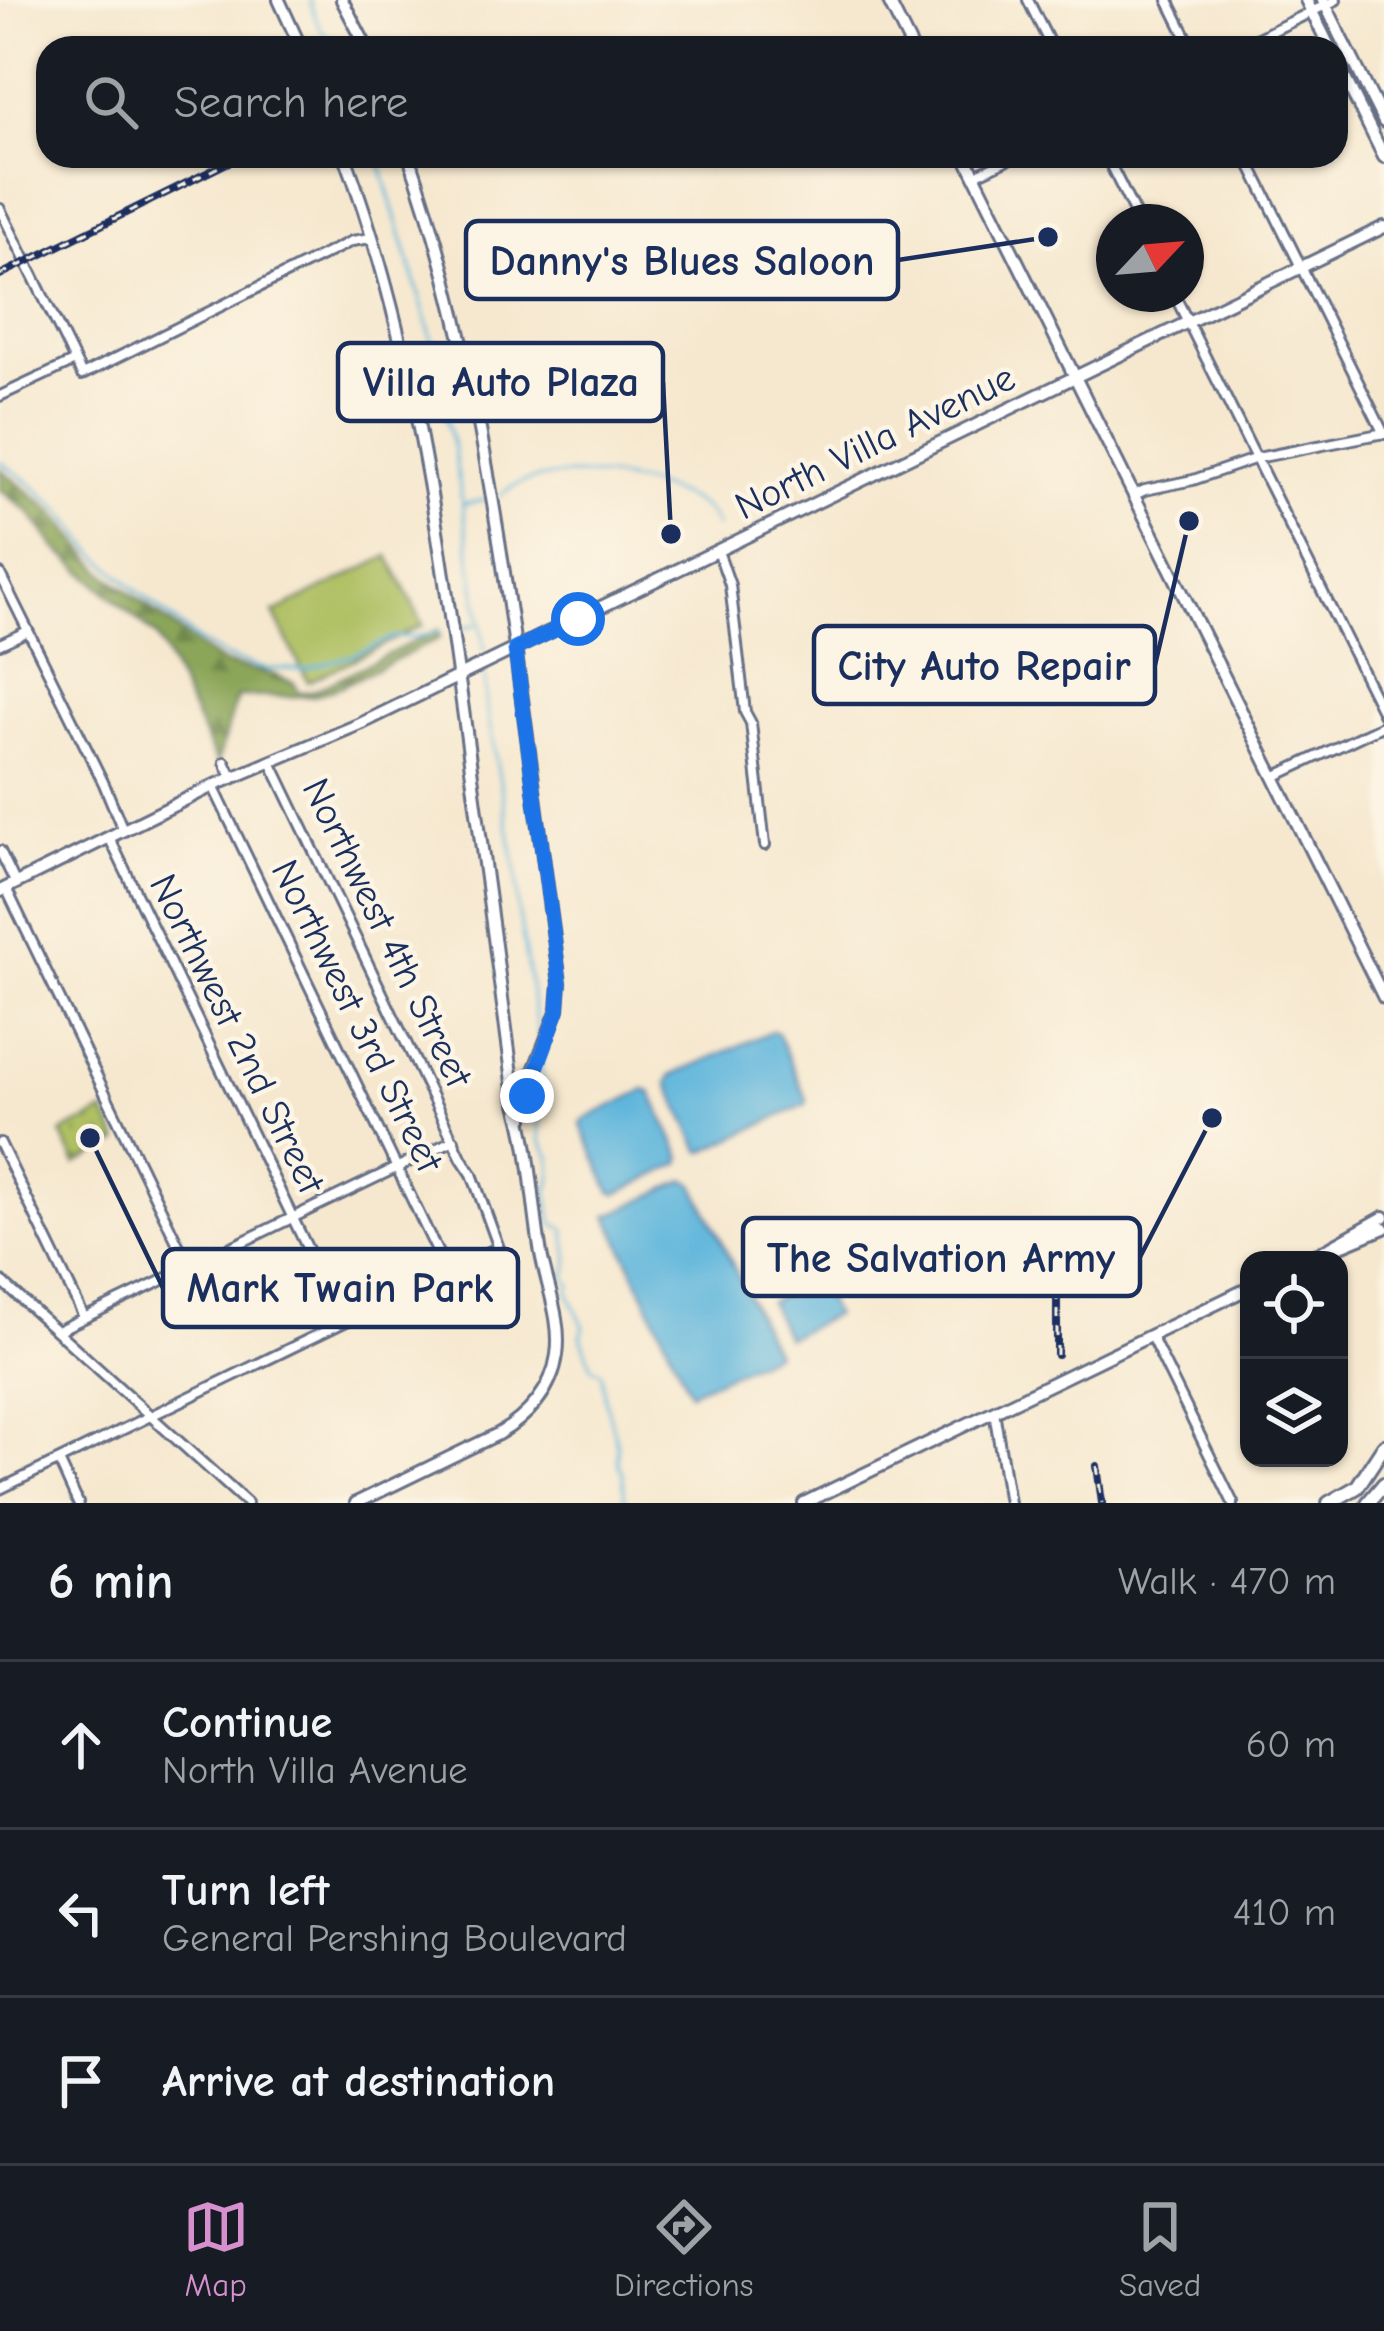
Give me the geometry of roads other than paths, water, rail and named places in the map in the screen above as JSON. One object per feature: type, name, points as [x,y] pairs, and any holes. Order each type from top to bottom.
[{"type":"main road","points":[[279,0],[296,36]]},
{"type":"main road","points":[[341,0],[360,36]]},
{"type":"main road","points":[[888,0],[906,36]]},
{"type":"main road","points":[[1328,2],[1344,36]]},
{"type":"main road","points":[[1309,6],[1324,36]]},
{"type":"main road","points":[[1348,45],[1384,122]]},
{"type":"main road","points":[[1348,84],[1384,157]]},
{"type":"main road","points":[[349,168],[373,237],[413,389],[440,548],[515,1097],[523,1122],[540,1251],[558,1328],[558,1351],[550,1377],[537,1402],[509,1427],[356,1503]]},
{"type":"main road","points":[[413,168],[472,379],[502,552],[560,983],[558,1010],[536,1066],[523,1122]]},
{"type":"main road","points":[[971,168],[1381,983],[1384,998]]},
{"type":"main road","name":"North Villa Avenue","points":[[7,888],[232,777],[324,742],[1384,227]]},
{"type":"main road","points":[[510,1059],[521,1068],[536,1066]]},
{"type":"main road","points":[[1324,1251],[1384,1217]]},
{"type":"main road","points":[[1326,1251],[1384,1228]]},
{"type":"main road","points":[[813,1501],[1240,1292]]},
{"type":"main road","points":[[1329,1503],[1357,1487],[1384,1446]]},
{"type":"main road","points":[[1367,1503],[1384,1484]]},
{"type":"street","points":[[1028,0],[1046,36]]},
{"type":"street","points":[[1168,0],[1186,36]]},
{"type":"street","points":[[1258,36],[1309,6],[1328,2]]},
{"type":"street","points":[[975,176],[991,168]]},
{"type":"street","points":[[1112,168],[1129,204]]},
{"type":"street","points":[[1134,495],[1256,458],[1384,433],[1252,168]]},
{"type":"street","points":[[0,209],[82,375],[346,244],[373,237]]},
{"type":"street","points":[[1183,312],[1384,715]]},
{"type":"street","points":[[0,396],[75,361]]},
{"type":"street","points":[[718,551],[730,584],[765,845]]},
{"type":"street","name":"Northwest 2nd Street","points":[[0,574],[123,830]]},
{"type":"street","points":[[0,644],[28,631]]},
{"type":"street","points":[[1274,778],[1384,725]]},
{"type":"street","points":[[225,762],[232,777]]},
{"type":"street","name":"Northwest 4th Street","points":[[271,762],[472,1174],[504,1262]]},
{"type":"street","name":"Northwest 3rd Street","points":[[213,786],[447,1272]]},
{"type":"street","name":"Northwest 2nd Street","points":[[110,837],[343,1322]]},
{"type":"street","points":[[0,851],[7,888],[189,1267]]},
{"type":"street","points":[[57,1331],[454,1140]]},
{"type":"street","points":[[0,1143],[84,1317]]},
{"type":"street","points":[[0,1489],[497,1248]]},
{"type":"street","points":[[0,1280],[247,1503]]},
{"type":"street","points":[[1151,1336],[1233,1503]]},
{"type":"street","points":[[994,1411],[1009,1503]]},
{"type":"street","points":[[58,1461],[78,1503]]},
{"type":"street","points":[[1357,1487],[1367,1503]]},
{"type":"water","points":[[772,1031],[777,1033],[806,1104],[703,1152],[668,1083],[671,1076]]},
{"type":"water","points":[[645,1090],[651,1092],[681,1163],[617,1194],[611,1192],[581,1125]]},
{"type":"water","points":[[686,1180],[694,1184],[775,1353],[690,1392],[608,1216]]},
{"type":"water","points":[[817,1279],[834,1315],[786,1338],[769,1302]]},
{"type":"waterway","points":[[310,0],[326,36]]},
{"type":"waterway","points":[[382,168],[430,332],[454,450],[485,651]]},
{"type":"waterway","points":[[0,462],[60,509],[95,553],[130,585],[226,657],[264,669],[306,669],[394,637],[441,632]]},
{"type":"waterway","points":[[500,496],[517,484],[542,478],[603,476],[689,499],[707,511],[717,526]]},
{"type":"waterway","points":[[464,504],[486,500]]},
{"type":"waterway","points":[[462,628],[477,624]]},
{"type":"waterway","points":[[485,676],[539,1042]]},
{"type":"waterway","points":[[541,1063],[540,1140],[551,1158],[552,1223],[565,1229],[568,1292],[584,1327],[581,1336],[592,1367],[601,1372],[625,1503]]},
{"type":"railway","points":[[0,275],[217,168]]},
{"type":"railway","points":[[1057,1294],[1057,1355]]},
{"type":"railway","points":[[1097,1466],[1102,1503]]},
{"type":"place","name":"Danny's Blues Saloon","points":[[1048,237]]},
{"type":"place","name":"City Auto Repair","points":[[1189,521]]},
{"type":"place","name":"Villa Auto Plaza","points":[[671,534]]},
{"type":"place","name":"The Salvation Army","points":[[1212,1118]]},
{"type":"place","name":"Mark Twain Park","points":[[90,1138]]}]
